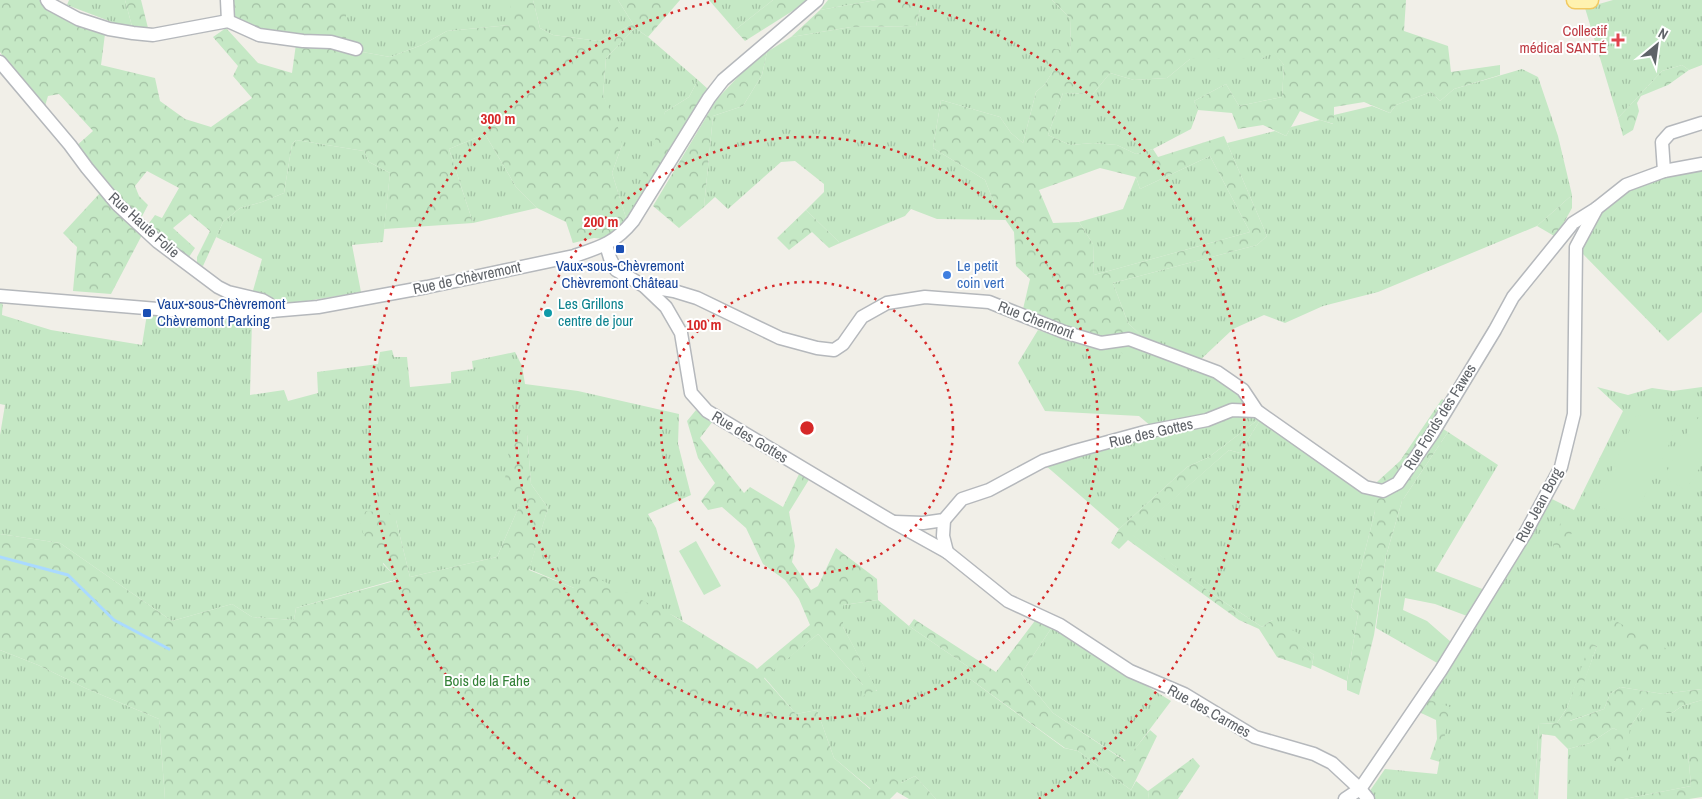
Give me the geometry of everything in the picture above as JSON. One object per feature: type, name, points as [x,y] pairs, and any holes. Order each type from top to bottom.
[{"type":"main road","points":[[1575,0],[1590,0]]},
{"type":"street","points":[[47,0],[50,4],[78,18],[109,29],[133,33],[153,35],[228,21],[259,35],[303,41],[331,42],[356,49]]},
{"type":"street","points":[[227,0],[228,21]]},
{"type":"street","name":"Rue de Chèvremont","points":[[0,296],[182,311],[248,313],[273,311],[318,306],[427,288],[574,256],[606,245],[623,234],[633,221],[722,80],[817,0]]},
{"type":"street","name":"Rue Haute Folie","points":[[0,62],[117,204],[158,242],[218,287],[228,292],[262,300],[269,304],[273,311]]},
{"type":"street","points":[[1664,170],[1662,142],[1670,133],[1702,123]]},
{"type":"street","name":"Rue Jean Borg","points":[[1364,794],[1526,532],[1561,467],[1574,414],[1576,247],[1597,208],[1626,185],[1664,170],[1702,164]]},
{"type":"street","name":"Rue Fonds des Fawes","points":[[1256,412],[1365,487],[1383,491],[1398,483],[1432,434],[1513,297],[1572,222],[1597,208]]},
{"type":"street","points":[[1559,237],[1576,247]]},
{"type":"street","name":"Rue des Gottes","points":[[606,245],[616,270],[644,286],[666,307],[681,333],[691,393],[707,411],[947,552],[1008,601],[1060,625]]},
{"type":"street","name":"Rue Chermont","points":[[644,286],[674,291],[697,298],[780,338],[817,348],[834,350],[843,344],[862,317],[887,302],[925,297],[989,302],[1064,332],[1101,343],[1129,339],[1217,372],[1243,390],[1256,412]]},
{"type":"street","name":"Rue des Gottes","points":[[893,522],[923,523],[944,520],[962,499],[989,490],[1043,461],[1145,432],[1207,420],[1232,410],[1256,412]]},
{"type":"street","points":[[944,520],[943,536],[947,552]]},
{"type":"street","name":"Rue des Carmes","points":[[1060,625],[1130,671],[1184,694],[1255,737],[1314,754],[1332,763],[1364,794]]},
{"type":"street","points":[[1345,799],[1364,794]]},
{"type":"green space","points":[[0,0],[40,0],[45,6],[105,34],[101,65],[155,78],[160,101],[185,119],[211,127],[252,98],[233,76],[238,66],[213,37],[226,28],[258,63],[292,73],[296,44],[229,17],[232,0],[346,0],[346,49],[390,57],[422,45],[447,31],[510,25],[511,0],[533,0],[540,28],[553,35],[599,41],[633,24],[618,0],[680,0],[648,37],[635,28],[606,58],[603,95],[621,134],[622,145],[612,173],[627,221],[605,239],[594,238],[573,243],[566,222],[537,208],[516,187],[485,134],[449,149],[473,223],[384,229],[390,173],[369,162],[364,151],[296,140],[292,144],[284,193],[240,208],[223,222],[203,266],[197,264],[197,257],[210,231],[190,214],[173,228],[195,248],[185,263],[144,230],[155,215],[162,218],[179,188],[147,171],[135,186],[139,196],[148,205],[138,224],[74,148],[93,131],[59,94],[48,96],[45,106],[8,64],[0,52]]},
{"type":"green space","points":[[69,0],[125,0],[133,30],[67,5]]},
{"type":"green space","points":[[125,0],[141,0],[149,32],[133,30]]},
{"type":"green space","points":[[346,0],[511,0],[511,25],[447,31],[422,45],[390,57],[346,49]]},
{"type":"green space","points":[[533,0],[618,0],[633,24],[599,41],[553,35],[540,28]]},
{"type":"green space","points":[[709,0],[773,0],[735,30]]},
{"type":"green space","points":[[773,0],[810,0],[745,41],[735,30]]},
{"type":"green space","points":[[828,0],[876,0],[820,10]]},
{"type":"green space","points":[[876,0],[922,0],[916,26],[851,27],[791,37],[820,10]]},
{"type":"green space","points":[[922,0],[1052,0],[1070,18],[1071,53],[1046,48],[1053,71],[1045,84],[1036,92],[1023,143],[1011,133],[1000,117],[941,100],[933,148],[985,180],[995,205],[1006,220],[937,219],[911,209],[905,216],[840,243],[806,210],[824,192],[824,184],[795,161],[781,162],[728,209],[715,197],[704,207],[713,116],[743,106],[762,75],[767,52],[791,37],[851,27],[916,26]]},
{"type":"green space","points":[[1052,0],[1406,0],[1404,31],[1448,46],[1451,72],[1500,65],[1500,75],[1454,89],[1440,101],[1431,92],[1396,105],[1390,113],[1364,102],[1334,107],[1334,124],[1300,111],[1286,136],[1263,125],[1238,129],[1232,113],[1198,110],[1194,101],[1226,84],[1239,106],[1282,97],[1284,65],[1273,52],[1261,59],[1190,59],[1167,78],[1134,80],[1110,73],[1093,94],[1063,93],[1048,135],[1070,145],[1093,143],[1117,145],[1136,154],[1153,149],[1158,157],[1224,136],[1267,236],[1257,245],[1113,283],[1128,323],[1146,340],[1150,350],[1125,356],[1115,346],[1115,337],[1081,334],[1043,321],[1023,309],[1030,279],[1016,266],[1014,232],[995,205],[985,180],[933,148],[941,100],[1000,117],[1011,133],[1023,143],[1036,92],[1045,84],[1053,71],[1043,63],[1046,47],[1071,52],[1070,18]],"holes":[[[1210,156],[1250,232],[1094,275],[1093,244],[1079,222],[1053,223],[1039,190],[1100,168],[1136,177],[1140,189]]]},
{"type":"green space","points":[[1613,0],[1702,0],[1702,65],[1689,70],[1682,65],[1662,71],[1618,118],[1585,8]]},
{"type":"green space","points":[[635,28],[698,80],[689,97],[665,112],[651,182],[627,221],[612,173],[622,145],[603,95],[606,58]]},
{"type":"green space","points":[[1273,51],[1284,65],[1282,97],[1239,106],[1226,84],[1194,101],[1198,110],[1191,129],[1153,149],[1136,154],[1117,145],[1093,143],[1070,145],[1048,135],[1063,93],[1093,94],[1110,73],[1134,80],[1167,78],[1190,59],[1261,59]]},
{"type":"green space","points":[[767,52],[762,75],[743,106],[713,116],[704,207],[679,228],[653,206],[717,99],[754,60]]},
{"type":"green space","points":[[1682,65],[1689,70],[1668,85],[1641,96],[1637,103],[1639,111],[1633,130],[1623,136],[1618,118],[1662,71]]},
{"type":"green space","points":[[1522,69],[1538,77],[1558,136],[1572,195],[1537,226],[1378,292],[1323,306],[1285,323],[1264,315],[1233,329],[1198,362],[1146,340],[1128,323],[1113,283],[1257,245],[1267,236],[1227,143],[1275,131],[1286,136],[1291,127],[1320,120],[1333,124],[1334,115],[1372,106],[1390,113],[1396,105],[1431,92],[1440,101],[1454,89]]},
{"type":"green space","points":[[698,80],[709,90],[651,182],[642,176],[665,112],[689,97]]},
{"type":"green space","points":[[485,134],[516,187],[537,208],[473,223],[449,149]]},
{"type":"green space","points":[[296,140],[364,151],[369,162],[390,173],[383,242],[352,245],[361,292],[289,304],[252,294],[262,259],[216,237],[223,222],[240,208],[284,193],[292,144]]},
{"type":"green space","points":[[1210,156],[1250,232],[1094,275],[1093,244],[1079,222],[1123,209],[1136,177],[1140,189]]},
{"type":"green space","points":[[1702,171],[1702,312],[1668,341],[1581,252],[1595,220],[1622,193],[1652,179]]},
{"type":"green space","points":[[100,193],[142,235],[111,294],[73,291],[77,247],[63,233]]},
{"type":"green space","points":[[1572,195],[1572,208],[1556,237],[1537,226]]},
{"type":"green space","points":[[806,210],[840,243],[829,248],[812,232],[789,250],[777,238]]},
{"type":"green space","points":[[0,300],[3,300],[2,315],[51,330],[142,345],[147,314],[252,320],[250,395],[284,390],[288,401],[318,393],[317,372],[378,364],[380,352],[392,350],[394,357],[407,357],[410,387],[451,383],[451,372],[473,369],[472,361],[515,352],[522,366],[525,384],[578,391],[679,414],[678,444],[691,495],[648,514],[656,528],[683,621],[672,615],[574,588],[529,569],[548,508],[531,484],[527,433],[520,504],[497,557],[410,577],[396,520],[383,564],[398,579],[296,608],[294,620],[252,617],[232,604],[172,621],[60,543],[0,534],[0,435],[5,405],[0,404]]},
{"type":"green space","points":[[1038,330],[1081,344],[1150,350],[1219,378],[1242,393],[1247,405],[1152,427],[1139,416],[1045,411],[1018,363]]},
{"type":"green space","points":[[1597,387],[1628,395],[1652,388],[1673,391],[1702,387],[1702,689],[1663,694],[1620,687],[1610,694],[1604,709],[1569,721],[1597,646],[1591,644],[1567,708],[1557,723],[1539,724],[1534,799],[1370,799],[1367,795],[1385,769],[1437,774],[1449,708],[1427,699],[1552,499],[1574,510],[1623,411]]},
{"type":"green space","points":[[1442,399],[1449,404],[1437,425],[1448,432],[1402,501],[1386,556],[1374,635],[1359,695],[1347,690],[1347,681],[1358,614],[1351,607],[1375,511],[1364,501],[1367,491],[1400,461]]},
{"type":"green space","name":"Bois de la Fahe","points":[[696,410],[713,421],[700,438],[744,493],[750,487],[783,507],[800,472],[810,478],[789,512],[795,546],[792,562],[811,590],[818,586],[836,548],[877,579],[878,600],[843,605],[843,627],[877,690],[861,697],[863,685],[818,634],[764,678],[796,714],[817,710],[834,758],[870,789],[884,773],[901,783],[915,776],[936,799],[909,799],[897,792],[890,799],[165,799],[159,719],[0,650],[0,534],[60,543],[172,621],[232,604],[252,617],[294,620],[296,608],[398,580],[364,536],[361,521],[366,511],[389,513],[396,520],[410,577],[497,557],[520,504],[504,486],[511,435],[527,433],[531,484],[548,508],[529,570],[574,588],[593,576],[672,615],[757,669],[810,625],[799,599],[785,580],[763,564],[746,528],[722,507],[708,510],[701,501],[715,483],[698,458],[687,421]]},
{"type":"green space","points":[[1224,414],[1249,414],[1259,419],[1209,457],[1187,467],[1119,529],[1045,465]]},
{"type":"green space","points":[[1702,414],[1702,464],[1686,490],[1664,477],[1690,427]]},
{"type":"green space","points":[[1643,415],[1671,429],[1673,436],[1634,519],[1627,521],[1599,506],[1598,501],[1636,416]]},
{"type":"green space","points":[[1259,419],[1240,453],[1229,450],[1133,535],[1218,598],[1262,627],[1272,620],[1298,633],[1299,644],[1314,655],[1311,669],[1277,657],[1259,629],[1239,620],[1128,540],[1119,549],[1111,543],[1119,529],[1187,467],[1209,457]]},
{"type":"green space","points":[[1260,420],[1367,491],[1375,511],[1351,607],[1358,614],[1347,681],[1312,665],[1314,655],[1298,644],[1272,620],[1262,627],[1218,598],[1132,535],[1229,450],[1240,453]]},
{"type":"green space","points":[[1448,432],[1498,465],[1435,571],[1485,590],[1467,616],[1435,604],[1405,598],[1403,610],[1427,621],[1451,642],[1439,664],[1376,628],[1386,556],[1402,501]]},
{"type":"green space","points":[[1562,520],[1575,526],[1561,556],[1554,556],[1553,539]]},
{"type":"green space","points":[[696,541],[721,586],[704,595],[679,551]]},
{"type":"green space","points":[[878,600],[909,626],[970,668],[970,679],[1064,748],[1078,751],[1131,790],[1136,781],[1148,791],[1149,799],[936,799],[915,776],[901,783],[871,789],[834,758],[817,710],[796,714],[764,677],[818,634],[863,685],[877,691],[843,627],[843,605]]},
{"type":"green space","points":[[1037,618],[1052,627],[1021,674],[1053,713],[1125,761],[1150,730],[1157,736],[1131,790],[1078,751],[1065,748],[970,679],[970,668],[909,626],[914,619],[996,672]]},
{"type":"green space","points":[[1612,619],[1667,649],[1662,655],[1637,653],[1608,628]]},
{"type":"green space","points":[[1052,627],[1171,701],[1126,761],[1053,713],[1021,674]]},
{"type":"green space","points":[[1590,643],[1597,646],[1570,721],[1604,709],[1610,694],[1620,687],[1663,694],[1702,689],[1702,700],[1682,706],[1672,713],[1652,713],[1643,708],[1630,727],[1627,762],[1614,761],[1609,742],[1617,730],[1613,728],[1590,743],[1568,749],[1555,736],[1542,734],[1538,799],[1534,799],[1539,724],[1557,723],[1567,708]]},
{"type":"green space","points":[[0,650],[159,719],[165,799],[0,799]]},
{"type":"green space","points":[[1427,699],[1450,707],[1440,762],[1430,759],[1437,739],[1436,720],[1419,712]]},
{"type":"green space","points":[[1702,700],[1702,752],[1688,753],[1691,786],[1624,799],[1567,799],[1568,749],[1590,743],[1613,728],[1617,730],[1630,727],[1643,708],[1672,713],[1682,706]]},
{"type":"green space","points":[[1688,752],[1702,752],[1702,797],[1689,799],[1624,799],[1691,786]]},
{"type":"green space","points":[[1193,758],[1200,766],[1178,799],[1149,799],[1148,791]]},
{"type":"waterway","points":[[0,557],[68,575],[114,620],[169,649]]},
{"type":"place","name":"Collectif médical SANTÉ","points":[[1618,40]]},
{"type":"place","name":"Vaux-sous-Chèvremont Chèvremont Château","points":[[620,249]]},
{"type":"place","name":"Le petit coin vert","points":[[947,275]]},
{"type":"place","name":"Vaux-sous-Chèvremont Chèvremont Parking","points":[[147,313]]},
{"type":"place","name":"Les Grillons centre de jour","points":[[548,313]]}]
